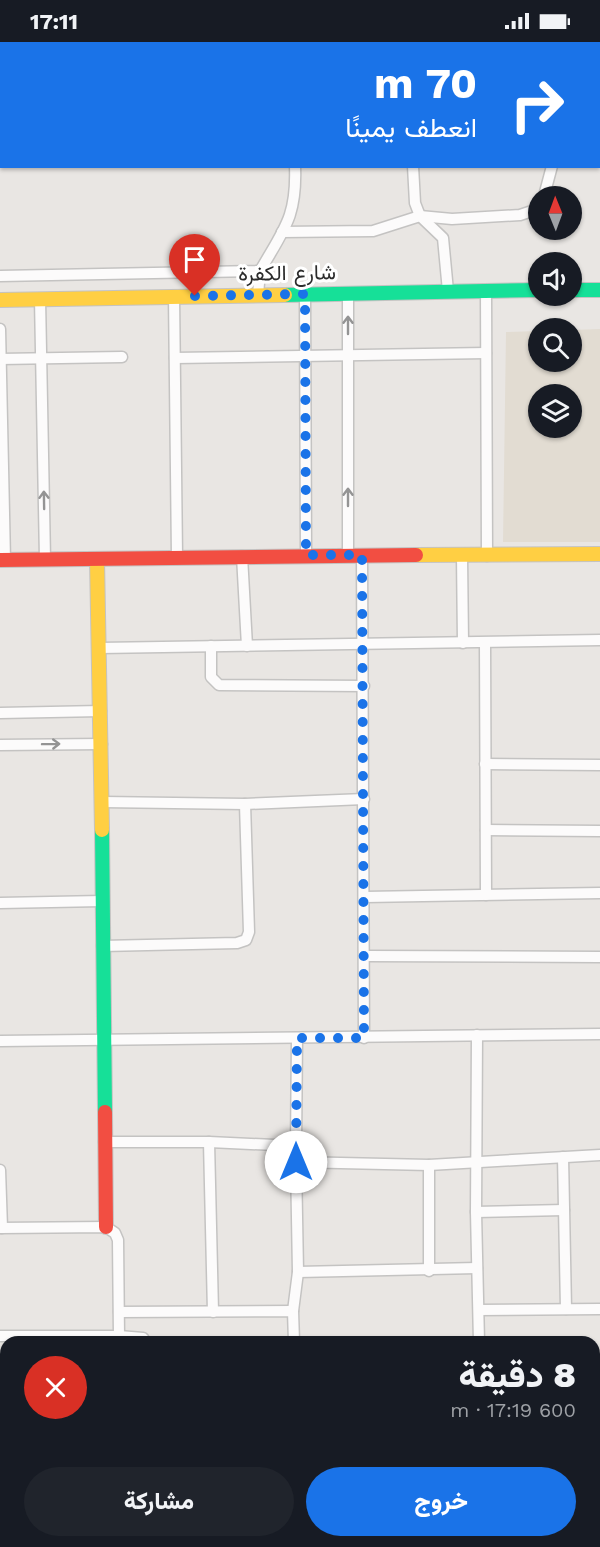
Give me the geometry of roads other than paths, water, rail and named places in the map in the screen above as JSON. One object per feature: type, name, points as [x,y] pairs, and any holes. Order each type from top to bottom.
[{"type":"street","points":[[258,295],[260,271],[291,216],[296,196],[295,168]]},
{"type":"street","points":[[413,168],[415,203],[420,216],[443,238],[448,291]]},
{"type":"street","points":[[547,186],[551,168]]},
{"type":"street","points":[[282,232],[373,231],[420,216],[452,219],[520,215],[528,212]]},
{"type":"street","points":[[0,276],[260,271]]},
{"type":"street","points":[[486,290],[487,556]]},
{"type":"street","name":"شارع الكفرة","points":[[0,300],[528,290]]},
{"type":"street","points":[[582,290],[600,291]]},
{"type":"street","points":[[348,293],[355,555],[364,686],[366,956],[364,1038]]},
{"type":"street","points":[[305,294],[306,555]]},
{"type":"street","points":[[174,297],[177,557]]},
{"type":"street","points":[[40,299],[45,559]]},
{"type":"street","points":[[0,329],[3,560],[306,555],[600,554]]},
{"type":"street","points":[[175,358],[306,358],[486,353]]},
{"type":"street","points":[[1,359],[122,357]]},
{"type":"street","points":[[242,556],[247,646]]},
{"type":"street","points":[[462,556],[463,643]]},
{"type":"street","points":[[97,559],[103,802],[102,1039],[106,1227]]},
{"type":"street","points":[[100,648],[600,640]]},
{"type":"street","points":[[485,643],[486,895]]},
{"type":"street","points":[[210,646],[211,677],[219,685],[364,686]]},
{"type":"street","points":[[0,713],[101,711]]},
{"type":"street","points":[[0,745],[102,744]]},
{"type":"street","points":[[485,764],[600,765]]},
{"type":"street","points":[[103,802],[245,804],[364,799]]},
{"type":"street","points":[[102,946],[237,943],[246,940],[249,932],[245,804]]},
{"type":"street","points":[[486,830],[600,831]]},
{"type":"street","points":[[365,897],[600,893]]},
{"type":"street","points":[[0,903],[102,901]]},
{"type":"street","points":[[366,956],[600,957]]},
{"type":"street","points":[[0,1041],[600,1034]]},
{"type":"street","points":[[477,1035],[476,1212],[479,1336]]},
{"type":"street","points":[[294,1336],[292,1311],[298,1272],[297,1038]]},
{"type":"street","points":[[104,1142],[209,1142],[296,1146]]},
{"type":"street","points":[[209,1142],[213,1312]]},
{"type":"street","points":[[296,1162],[429,1165],[600,1155]]},
{"type":"street","points":[[563,1157],[566,1309]]},
{"type":"street","points":[[429,1165],[429,1271]]},
{"type":"street","points":[[0,1170],[1,1228],[106,1227],[115,1233],[118,1240],[119,1336]]},
{"type":"street","points":[[476,1212],[564,1210]]},
{"type":"street","points":[[298,1272],[429,1271],[477,1268]]},
{"type":"street","points":[[479,1310],[600,1309]]},
{"type":"street","points":[[119,1312],[292,1311]]}]
